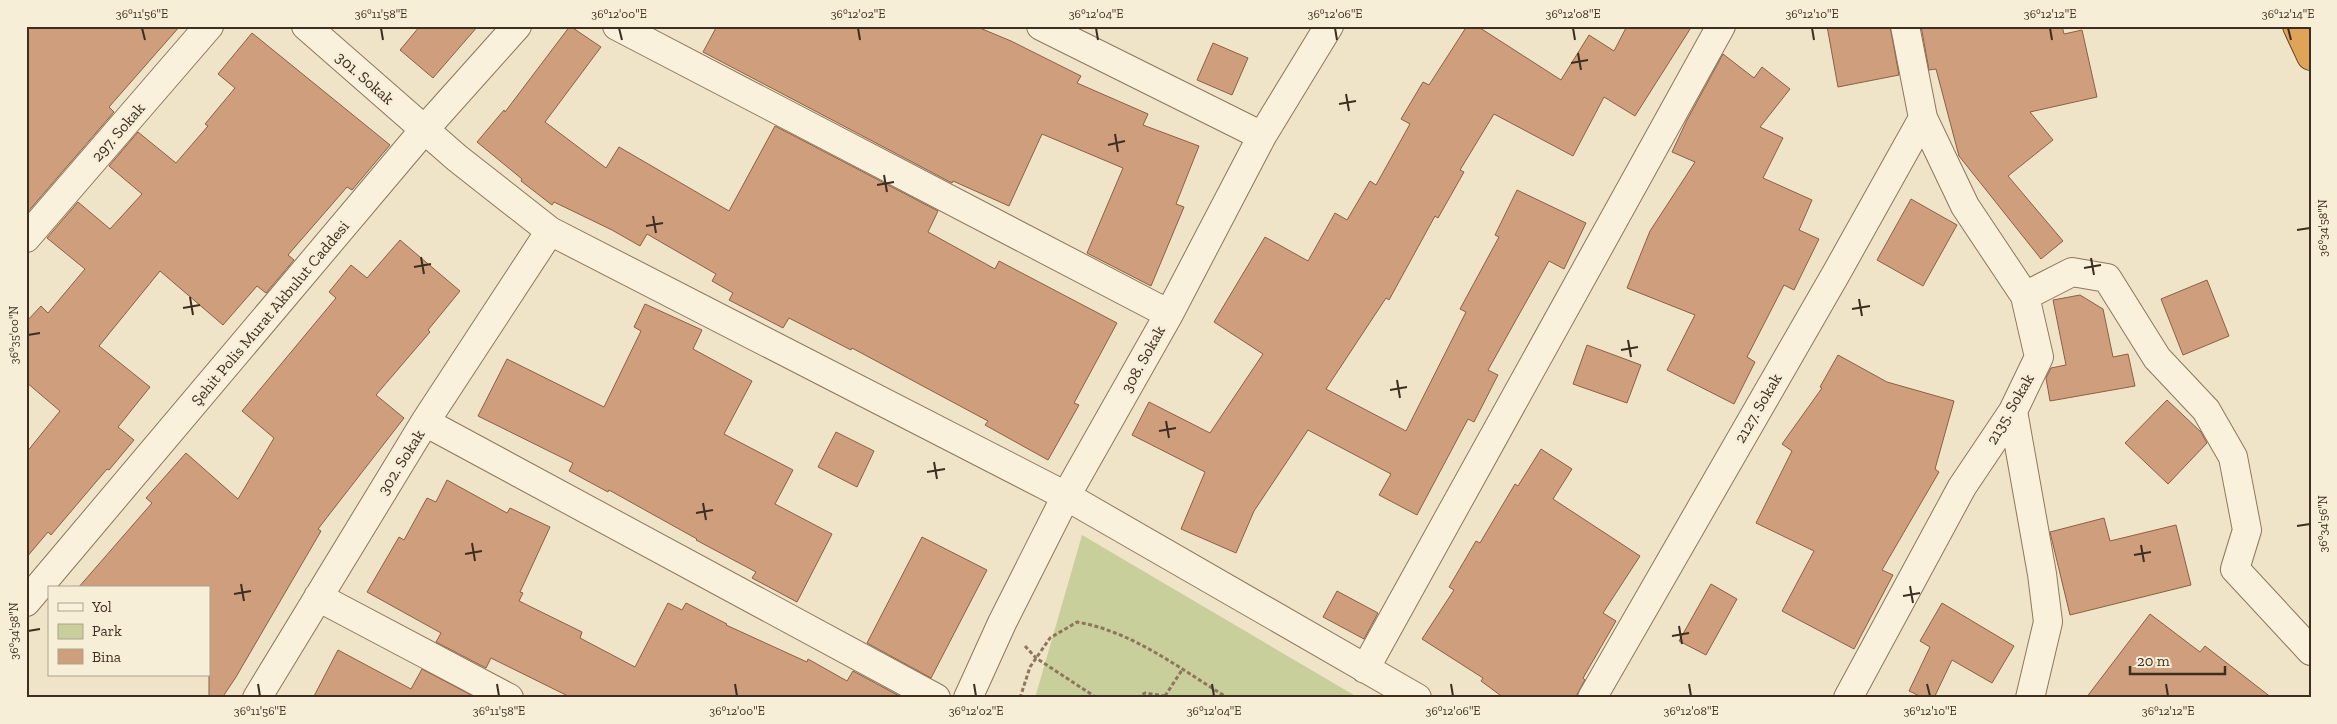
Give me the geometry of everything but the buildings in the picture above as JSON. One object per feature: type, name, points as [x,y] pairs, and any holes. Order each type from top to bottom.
[{"type":"highway","points":[[2297,26],[2311,56]]},
{"type":"street","name":"297. Sokak","points":[[26,238],[209,26]]},
{"type":"street","name":"301. Sokak","points":[[306,26],[424,130],[550,231],[1066,496],[1418,698]]},
{"type":"street","name":"Şehit Polis Murat Akbulut Caddesi","points":[[26,602],[424,130],[517,26]]},
{"type":"street","points":[[617,26],[1169,314]]},
{"type":"street","points":[[1042,26],[1262,136]]},
{"type":"street","name":"308. Sokak","points":[[968,698],[1002,623],[1066,496],[1169,314],[1262,136],[1329,26]]},
{"type":"street","points":[[1365,669],[1721,26]]},
{"type":"street","name":"2135. Sokak","points":[[1848,698],[1962,487],[2013,411],[2038,357],[2025,296],[1965,206],[1923,118],[1905,26]]},
{"type":"street","name":"2127. Sokak","points":[[1592,698],[1842,264],[1923,118]]},
{"type":"street","name":"302. Sokak","points":[[258,698],[425,422],[550,231]]},
{"type":"street","points":[[2025,296],[2072,272],[2107,278],[2157,358],[2206,410],[2233,457],[2247,530],[2235,569],[2311,651]]},
{"type":"street","points":[[2013,411],[2048,622],[2030,698]]},
{"type":"street","points":[[425,422],[936,698]]},
{"type":"street","points":[[318,597],[509,698]]},
{"type":"path","points":[[1020,698],[1030,667],[1050,638],[1078,622],[1100,626],[1137,641],[1228,698]]},
{"type":"path","points":[[1002,623],[1036,658],[1097,698]]},
{"type":"path","points":[[1137,698],[1144,693],[1166,697],[1182,670]]},
{"type":"green space","points":[[1082,535],[1359,698],[1035,698]]}]
